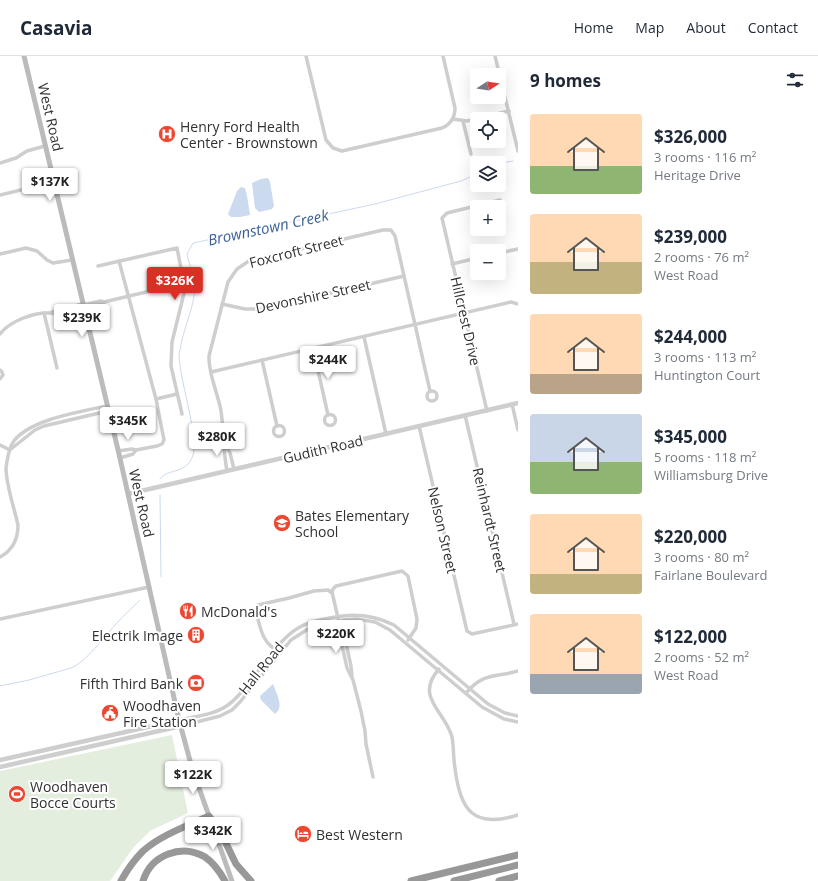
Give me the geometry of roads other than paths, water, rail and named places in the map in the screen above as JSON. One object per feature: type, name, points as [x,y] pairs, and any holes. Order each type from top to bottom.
[{"type":"highway","points":[[120,881],[135,860],[146,849],[162,838],[209,816],[220,831],[236,864],[251,881]]},
{"type":"highway","points":[[143,881],[150,867],[159,859],[170,853],[185,851],[200,854],[210,861],[225,881]]},
{"type":"highway","points":[[406,881],[518,855]]},
{"type":"highway","points":[[454,881],[518,865]]},
{"type":"highway","points":[[499,881],[518,876]]},
{"type":"main road","name":"West Road","points":[[24,56],[120,458],[179,720],[192,768],[232,881]]},
{"type":"street","points":[[306,56],[324,135],[328,143],[333,148],[339,150],[345,150],[427,132],[446,126],[453,119],[455,113],[443,56]]},
{"type":"street","points":[[495,56],[518,151]]},
{"type":"street","points":[[453,119],[463,121],[508,111]]},
{"type":"street","points":[[463,121],[471,154]]},
{"type":"street","points":[[0,163],[45,146]]},
{"type":"street","points":[[0,195],[54,182]]},
{"type":"street","name":"Hillcrest Drive","points":[[470,208],[445,214],[442,220],[487,411]]},
{"type":"street","name":"Foxcroft Street","points":[[228,471],[224,455],[221,410],[211,372],[209,352],[230,278],[237,270],[249,261],[384,230],[391,230],[395,236],[404,276]]},
{"type":"street","points":[[0,254],[26,248],[37,251],[53,263],[72,260]]},
{"type":"street","points":[[98,266],[176,248],[185,292],[170,350],[171,366],[182,414]]},
{"type":"street","points":[[506,251],[518,248]]},
{"type":"street","points":[[452,264],[470,260]]},
{"type":"street","points":[[118,451],[132,448],[136,450],[160,445],[164,438],[138,328],[119,261]]},
{"type":"street","points":[[404,276],[430,391]]},
{"type":"street","name":"Devonshire Street","points":[[222,304],[244,309],[262,309],[404,276]]},
{"type":"street","points":[[0,334],[7,327],[18,320],[44,313],[65,315],[100,301],[104,302],[184,283]]},
{"type":"street","points":[[211,372],[511,302],[518,304]]},
{"type":"street","points":[[50,313],[83,307]]},
{"type":"street","points":[[44,313],[57,368]]},
{"type":"street","points":[[364,336],[386,434]]},
{"type":"street","points":[[313,348],[328,414]]},
{"type":"street","points":[[262,360],[277,426]]},
{"type":"street","points":[[0,370],[3,375],[0,379]]},
{"type":"street","points":[[156,399],[178,394]]},
{"type":"street","name":"Gudith Road","points":[[128,494],[518,403]]},
{"type":"street","points":[[512,404],[518,430]]},
{"type":"street","points":[[0,557],[9,551],[18,534],[18,525],[7,472],[7,461],[12,443],[25,431],[44,421],[108,408]]},
{"type":"street","points":[[10,450],[35,430],[44,426],[108,408]]},
{"type":"street","name":"Reinhardt Street","points":[[465,415],[516,624]]},
{"type":"street","points":[[61,417],[62,422]]},
{"type":"street","name":"Nelson Street","points":[[418,426],[467,631],[472,634],[516,624]]},
{"type":"street","name":"Foxcroft Street","points":[[224,441],[230,453],[234,469]]},
{"type":"street","points":[[0,445],[10,450]]},
{"type":"street","points":[[120,458],[133,454],[136,450]]},
{"type":"street","points":[[373,777],[362,715],[353,680],[347,668],[339,621],[332,594],[333,589],[340,584],[368,580],[401,571],[404,572],[408,576],[418,619],[416,628],[406,642]]},
{"type":"street","points":[[0,619],[149,587]]},
{"type":"street","points":[[280,653],[269,644],[263,636],[256,611],[258,605],[319,590],[328,590],[332,594]]},
{"type":"street","name":"Hall Road","points":[[0,760],[218,710],[233,701],[242,692],[288,636],[300,627],[312,622],[337,616],[356,614],[377,618],[394,625],[469,689],[496,709],[518,716]]},
{"type":"street","name":"Hall Road","points":[[0,767],[220,716],[235,707],[291,640],[314,627],[339,621],[357,620],[374,622],[390,630],[489,712],[504,719],[518,722]]},
{"type":"street","points":[[442,666],[431,680],[429,693],[451,734],[460,794],[463,803],[471,812],[489,820],[498,820],[518,815]]},
{"type":"street","points":[[466,693],[481,679],[518,671]]},
{"type":"street","points":[[242,692],[246,695]]},
{"type":"street","points":[[218,710],[220,716]]},
{"type":"street","points":[[152,726],[154,732]]},
{"type":"street","points":[[133,730],[135,736]]},
{"type":"street","points":[[79,742],[80,749]]},
{"type":"water","points":[[268,178],[274,206],[272,209],[259,212],[255,208],[252,183]]},
{"type":"water","points":[[241,187],[245,188],[250,215],[231,217],[228,214],[237,191]]},
{"type":"water","points":[[273,684],[280,704],[278,711],[275,714],[261,700],[260,696]]},
{"type":"waterway","name":"Brownstown Creek","points":[[506,162],[513,161]]},
{"type":"waterway","name":"Brownstown Creek","points":[[160,479],[167,473],[186,466],[194,452],[192,424],[179,356],[195,287],[187,254],[193,243],[375,204],[461,181],[470,177]]},
{"type":"waterway","name":"Brownstown Creek","points":[[160,495],[161,577]]},
{"type":"waterway","name":"Brownstown Creek","points":[[0,686],[29,680],[77,665],[95,649],[119,621],[140,600]]},
{"type":"place","name":"Henry Ford Health Center - Brownstown","points":[[167,134]]},
{"type":"place","name":"Bates Elementary School","points":[[282,523]]},
{"type":"place","name":"McDonald's","points":[[188,611]]},
{"type":"place","name":"Electrik Image","points":[[196,635]]},
{"type":"place","name":"Fifth Third Bank","points":[[196,683]]},
{"type":"place","name":"Woodhaven Fire Station","points":[[110,713]]},
{"type":"place","name":"Woodhaven Bocce Courts","points":[[17,794]]},
{"type":"place","name":"Best Western","points":[[303,834]]}]
